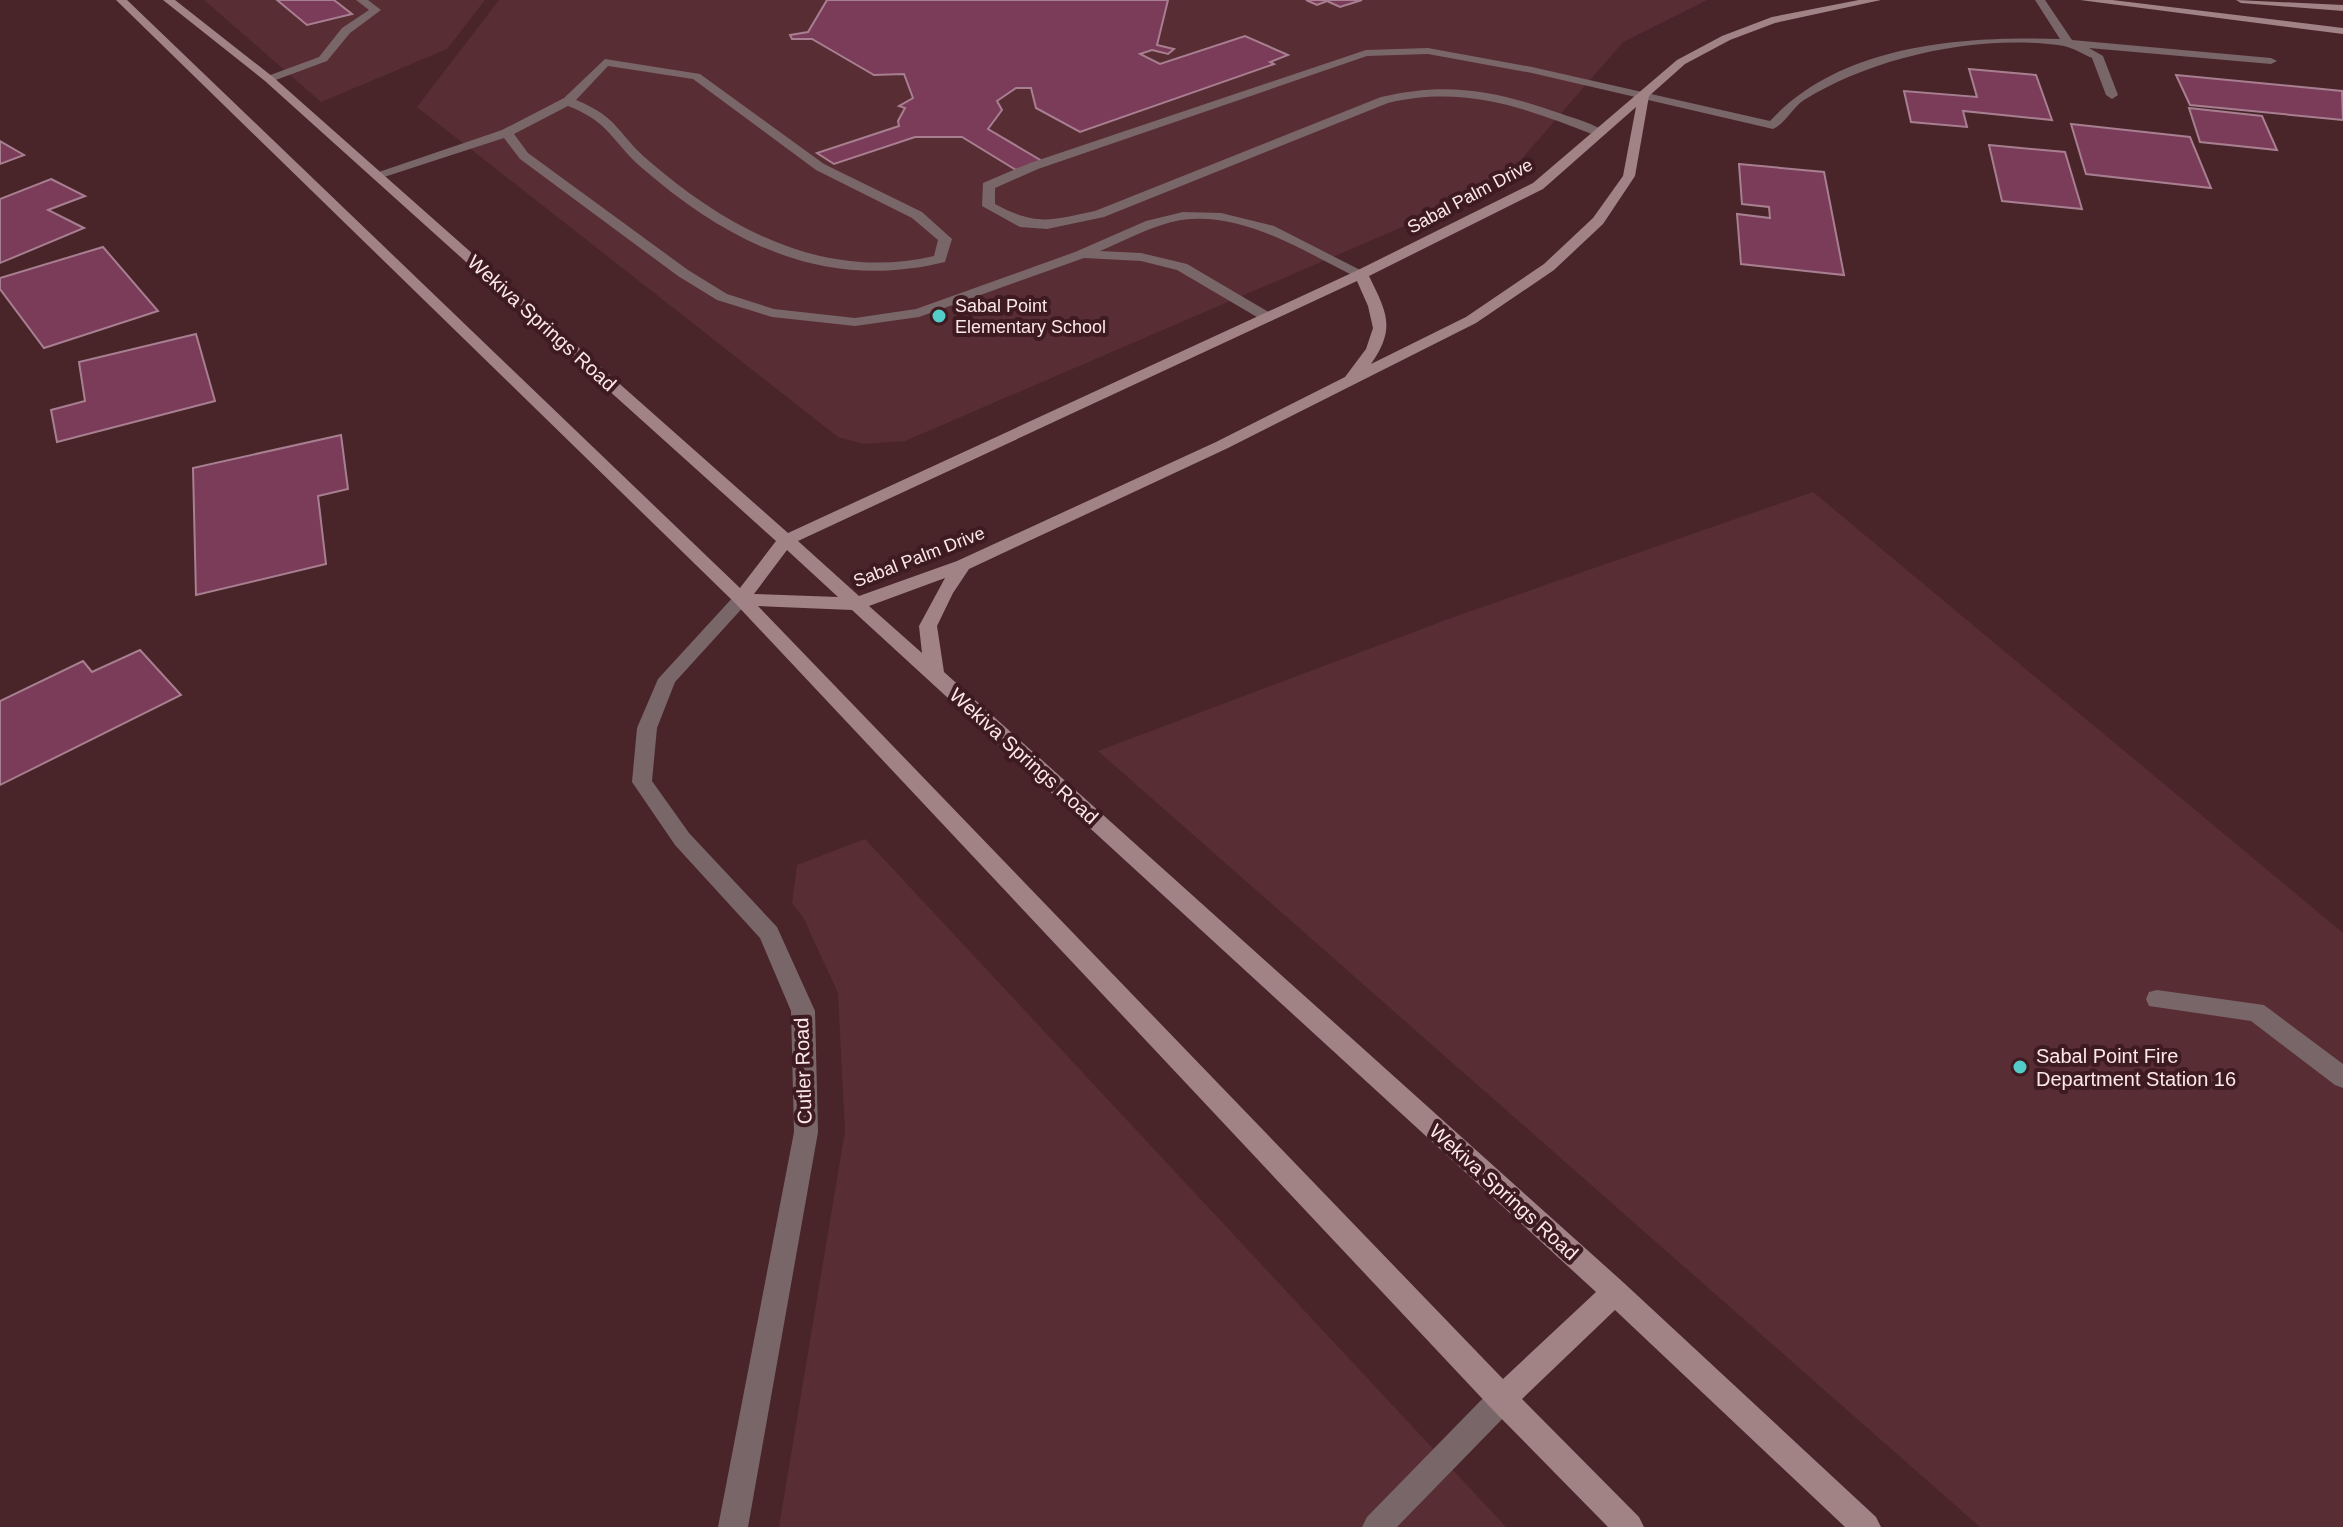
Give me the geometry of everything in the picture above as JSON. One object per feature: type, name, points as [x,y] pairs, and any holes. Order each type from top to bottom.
[{"type":"main road","points":[[121,0],[741,599],[1502,1399],[1629,1527]]},
{"type":"main road","name":"Wekiva Springs Road","points":[[168,0],[269,79],[786,540],[1615,1292],[1866,1527]]},
{"type":"main road","name":"Sabal Palm Drive","points":[[741,599],[786,540],[1361,274],[1538,186],[1644,98],[1681,62],[1726,38],[1772,20],[1876,0]]},
{"type":"main road","points":[[2085,0],[2343,31]]},
{"type":"main road","points":[[2241,0],[2343,8]]},
{"type":"main road","name":"Sabal Palm Drive","points":[[741,599],[856,604],[963,565],[1347,384],[1471,320],[1549,267],[1598,221],[1629,176],[1644,98]]},
{"type":"main road","points":[[1347,384],[1379,346],[1380,316],[1361,274]]},
{"type":"main road","points":[[935,676],[928,626],[944,592],[963,565]]},
{"type":"main road","points":[[1502,1399],[1615,1292]]},
{"type":"street","points":[[269,79],[323,59],[337,36],[376,10],[361,0]]},
{"type":"street","points":[[2040,0],[2068,43],[2097,56],[2112,95]]},
{"type":"street","points":[[1601,133],[1534,108],[1471,93],[1431,91],[1385,100],[1099,214],[1047,225],[1033,224],[1020,223],[989,206],[988,186],[1034,166],[1366,53],[1428,51],[1532,70],[1773,125],[1797,99],[1859,67],[1948,45],[2005,41],[2068,43],[2271,61]]},
{"type":"street","points":[[376,175],[507,133],[568,101],[605,62],[696,76],[820,167],[917,215],[945,239],[940,259],[909,270],[869,269],[790,255],[723,220],[645,165],[600,115],[568,101]]},
{"type":"street","points":[[507,133],[524,156],[683,273],[722,297],[772,313],[855,322],[919,313],[1080,255],[1151,224],[1183,216],[1221,217],[1269,229],[1361,274]]},
{"type":"street","points":[[1080,255],[1141,257],[1182,267],[1267,317]]},
{"type":"street","name":"Cutler Road","points":[[733,1527],[806,1132],[803,1011],[769,933],[682,839],[642,782],[647,728],[667,679],[741,599]]},
{"type":"street","points":[[2157,999],[2256,1012],[2343,1078]]},
{"type":"street","points":[[1377,1527],[1502,1399]]},
{"type":"shaded area","points":[[204,0],[485,0],[447,49],[321,102]]},
{"type":"shaded area","name":"Sabal Point Elementary School","points":[[499,0],[1707,0],[1623,42],[1519,162],[1479,194],[905,441],[864,444],[838,437],[417,107]]},
{"type":"shaded area","points":[[1813,492],[2343,933],[2343,1527],[1980,1527],[1098,751],[1451,618]]},
{"type":"shaded area","points":[[865,839],[1506,1527],[779,1527],[845,1131],[838,993],[803,917],[792,903],[797,865]]},
{"type":"building","points":[[277,0],[334,0],[352,14],[307,25]]},
{"type":"building","points":[[827,0],[1168,0],[1157,45],[1174,49],[1168,54],[1152,50],[1140,54],[1160,64],[1245,36],[1288,55],[1270,62],[1274,64],[1080,132],[1036,108],[1031,88],[1016,88],[997,101],[1002,110],[988,129],[1042,161],[1016,170],[962,137],[915,137],[834,164],[817,153],[899,126],[898,121],[905,108],[899,106],[913,98],[904,74],[874,75],[812,39],[792,39],[790,35],[808,32]]},
{"type":"building","points":[[1306,0],[1362,0],[1340,7],[1327,1],[1317,5]]},
{"type":"building","points":[[1969,69],[2036,75],[2052,120],[1963,111],[1967,127],[1911,122],[1904,91],[1977,97]]},
{"type":"building","points":[[2176,75],[2342,91],[2343,120],[2190,105]]},
{"type":"building","points":[[2189,108],[2262,116],[2277,150],[2200,142]]},
{"type":"building","points":[[2071,124],[2190,137],[2211,188],[2086,174]]},
{"type":"building","points":[[0,141],[24,155],[0,164]]},
{"type":"building","points":[[1989,145],[2065,152],[2082,209],[2002,201]]},
{"type":"building","points":[[1739,164],[1824,172],[1844,275],[1741,264],[1737,214],[1770,218],[1769,207],[1742,204]]},
{"type":"building","points":[[51,179],[85,196],[48,210],[84,228],[0,263],[0,199]]},
{"type":"building","points":[[103,247],[158,311],[44,348],[0,289],[0,278]]},
{"type":"building","points":[[196,334],[215,401],[57,442],[51,410],[85,401],[79,362]]},
{"type":"building","points":[[341,435],[348,489],[318,496],[326,564],[196,595],[193,468]]},
{"type":"building","points":[[140,650],[181,695],[0,785],[0,701],[83,661],[92,672]]},
{"type":"place","name":"Sabal Point Elementary School","points":[[939,316]]},
{"type":"place","name":"Sabal Point Fire Department Station 16","points":[[2020,1067]]}]
